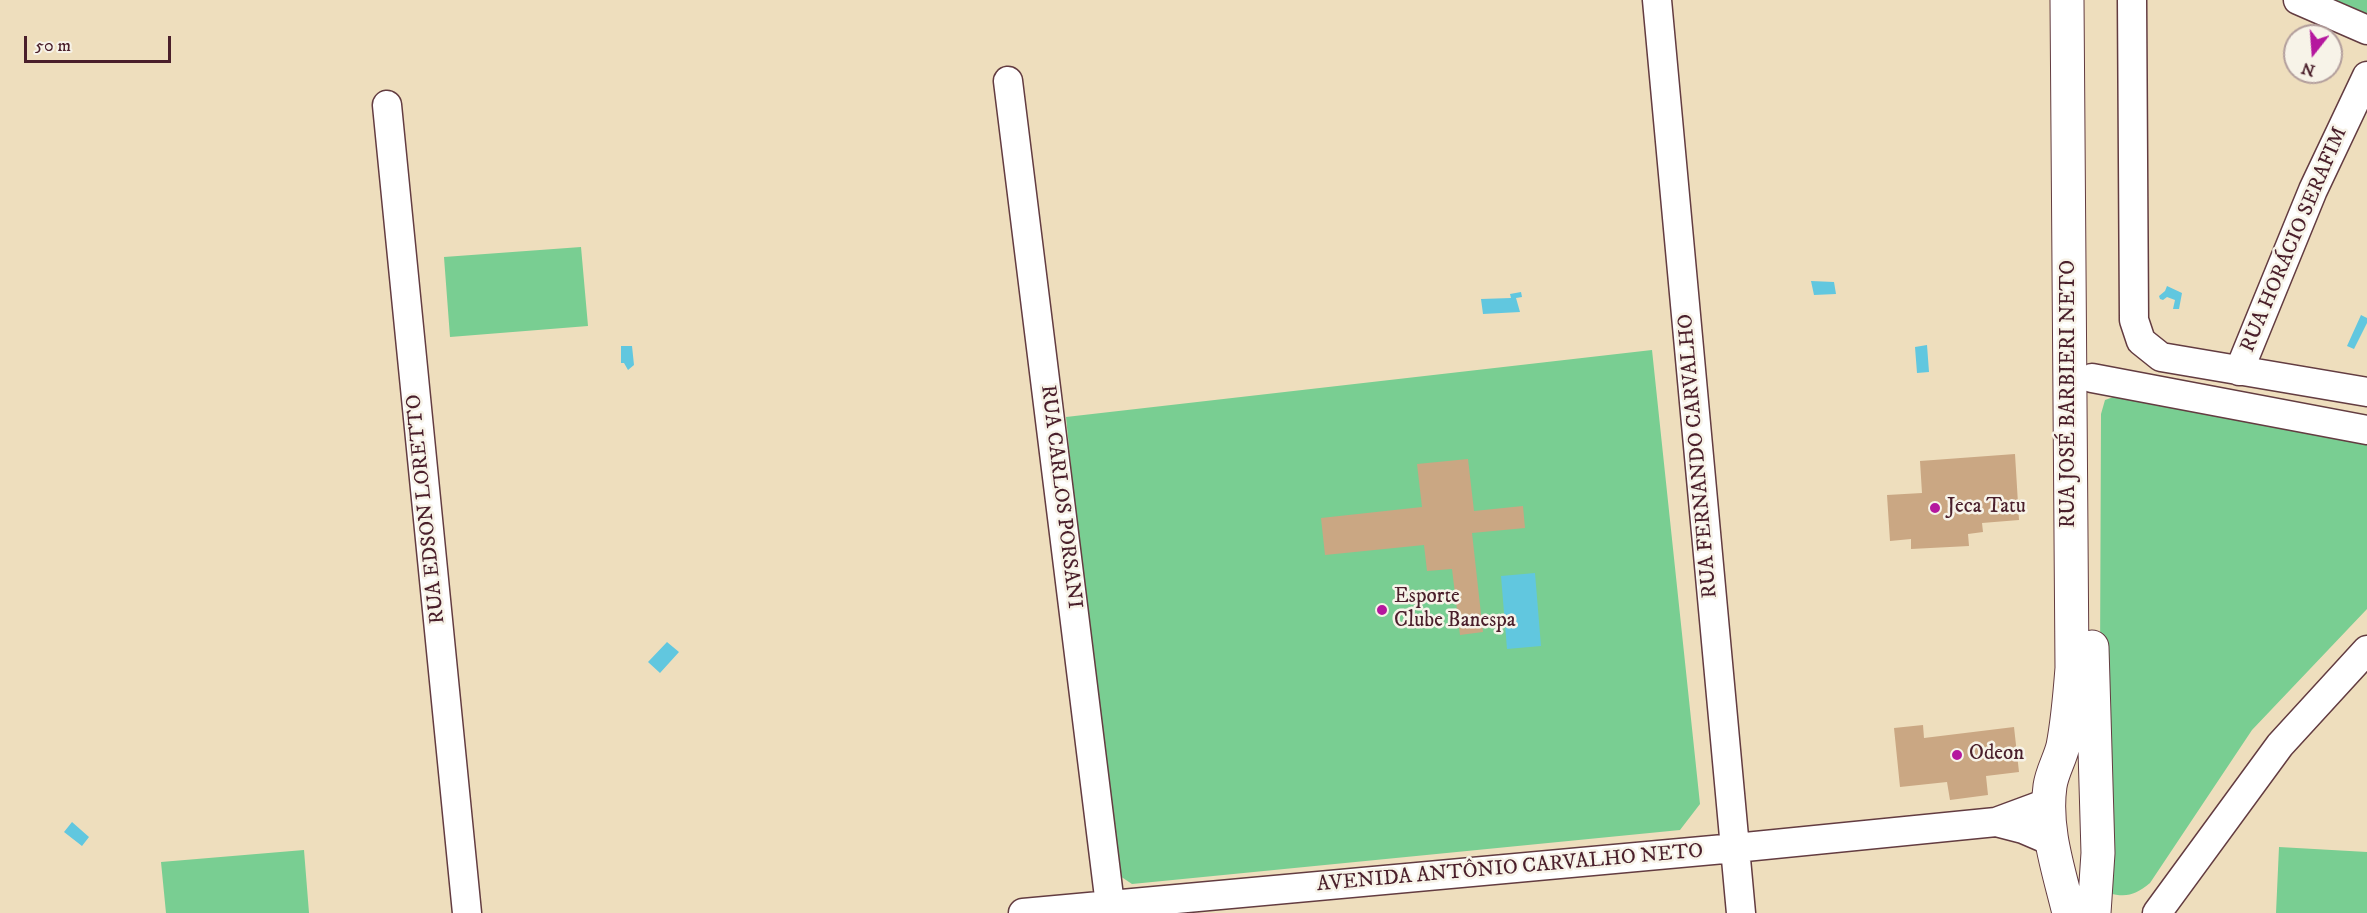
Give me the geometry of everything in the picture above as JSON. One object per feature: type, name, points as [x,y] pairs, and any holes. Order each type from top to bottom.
[{"type":"main road","name":"RUA JOSÉ BARBIERI NETO","points":[[2050,793],[2062,749],[2072,668],[2067,0]]},
{"type":"main road","name":"RUA JOSÉ BARBIERI NETO","points":[[2088,0],[2092,666],[2098,853]]},
{"type":"main road","points":[[2069,913],[2053,847],[2050,793],[2064,780],[2097,783]]},
{"type":"main road","points":[[2053,847],[2079,855],[2098,853],[2094,913]]},
{"type":"street","name":"RUA FERNANDO CARVALHO","points":[[1657,0],[1741,913]]},
{"type":"street","points":[[2133,0],[2134,320],[2141,341],[2161,357],[2367,392]]},
{"type":"street","points":[[2298,0],[2367,30]]},
{"type":"street","name":"RUA HORÁCIO SERAFIM","points":[[2239,371],[2313,190],[2367,76]]},
{"type":"street","name":"RUA CARLOS PORSANI","points":[[1008,81],[1111,909]]},
{"type":"street","name":"RUA EDSON LORETTO","points":[[387,105],[467,913]]},
{"type":"street","points":[[2092,378],[2367,430]]},
{"type":"street","points":[[2157,913],[2280,745],[2367,650]]},
{"type":"street","points":[[1996,822],[2050,793]]},
{"type":"street","name":"AVENIDA ANTÔNIO CARVALHO NETO","points":[[1023,913],[1111,909],[1996,822]]},
{"type":"street","points":[[1996,822],[2023,829],[2053,847]]},
{"type":"green space","points":[[2313,0],[2367,0],[2367,22]]},
{"type":"green space","points":[[581,247],[588,326],[450,337],[444,257]]},
{"type":"green space","name":"Esporte Clube Banespa","points":[[1652,350],[1700,804],[1680,830],[1132,884],[1111,870],[1066,417]]},
{"type":"green space","points":[[2119,395],[2367,441],[2367,609],[2252,730],[2150,883],[2135,893],[2126,895],[2108,893],[2100,665],[2101,414],[2105,400]]},
{"type":"green space","points":[[2279,847],[2367,852],[2367,913],[2276,913]]},
{"type":"green space","points":[[304,850],[309,913],[166,913],[161,862]]},
{"type":"water","points":[[1811,281],[1834,282],[1836,294],[1814,295]]},
{"type":"water","points":[[2167,286],[2182,293],[2179,309],[2173,309],[2175,300],[2167,297],[2160,299],[2159,296]]},
{"type":"water","points":[[1521,292],[1522,297],[1516,298],[1520,312],[1483,314],[1481,299],[1511,298],[1510,294]]},
{"type":"water","points":[[2361,315],[2367,318],[2367,323],[2354,349],[2347,346]]},
{"type":"water","points":[[1927,345],[1929,372],[1917,373],[1915,347]]},
{"type":"water","points":[[621,346],[632,346],[634,365],[628,370],[624,363],[621,363]]},
{"type":"water","points":[[1535,573],[1541,646],[1507,649],[1501,576]]},
{"type":"water","points":[[667,642],[679,652],[660,673],[648,662]]},
{"type":"water","points":[[72,822],[89,837],[82,846],[64,832]]},
{"type":"building","name":"Jeca Tatu","points":[[2015,454],[2019,520],[1982,523],[1983,532],[1968,534],[1969,546],[1911,549],[1911,539],[1890,541],[1887,495],[1922,493],[1920,461]]},
{"type":"building","points":[[1468,459],[1474,511],[1523,506],[1525,528],[1472,533],[1483,632],[1460,635],[1452,569],[1427,571],[1424,545],[1325,555],[1321,518],[1422,507],[1417,464]]},
{"type":"building","name":"Odeon","points":[[1923,725],[1924,738],[2014,727],[2019,772],[1986,776],[1988,795],[1950,800],[1947,782],[1900,787],[1894,728]]},
{"type":"place","name":"Jeca Tatu","points":[[1935,508]]},
{"type":"place","name":"Esporte Clube Banespa","points":[[1382,610]]},
{"type":"place","name":"Odeon","points":[[1957,755]]}]
